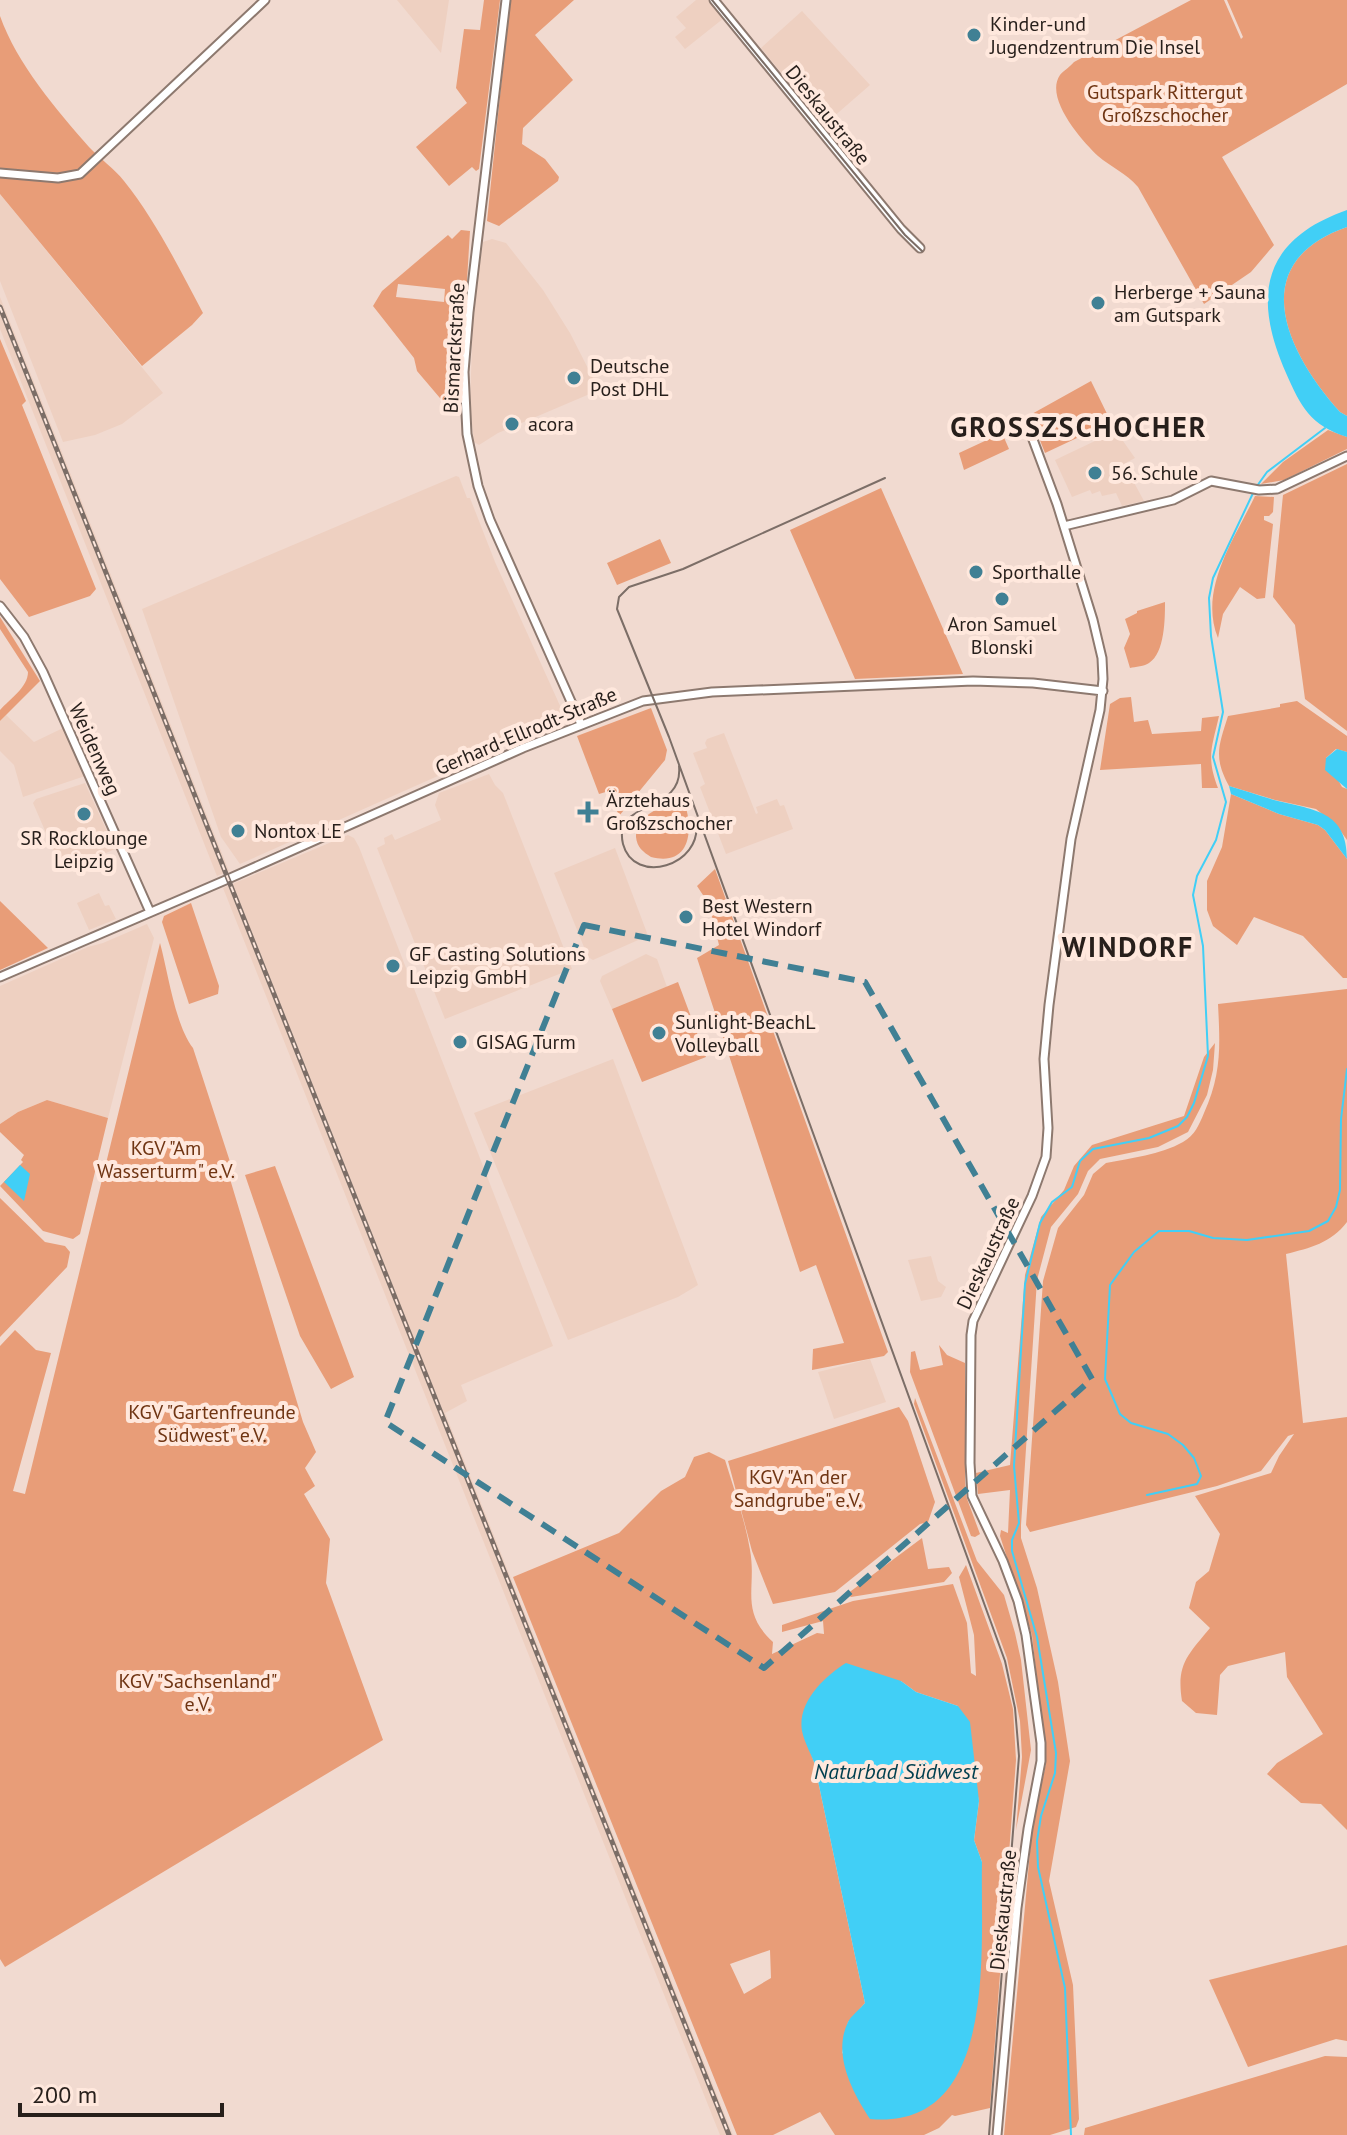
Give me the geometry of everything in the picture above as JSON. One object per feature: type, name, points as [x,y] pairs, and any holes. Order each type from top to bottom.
[{"type":"main road","points":[[0,173],[58,178],[73,177],[87,169],[265,0]]},
{"type":"main road","name":"Bismarckstraße","points":[[506,0],[469,312],[464,372],[467,434],[478,486],[490,520],[581,724]]},
{"type":"main road","name":"Dieskaustraße","points":[[714,0],[893,220],[920,248]]},
{"type":"main road","name":"Dieskaustraße","points":[[997,2135],[1017,1908],[1041,1761],[1041,1743],[1026,1635],[1018,1601],[972,1496],[971,1335],[973,1321],[1032,1196],[1046,1157],[1048,1128],[1044,1059],[1049,1005],[1071,839],[1103,691],[1103,669],[1093,620],[1032,437]]},
{"type":"main road","points":[[1064,526],[1173,500],[1211,481],[1267,490],[1289,486],[1347,456]]},
{"type":"main road","name":"Weidenweg","points":[[0,606],[24,637],[43,672],[150,912]]},
{"type":"main road","name":"Gerhard-Ellrodt-Straße","points":[[0,977],[581,724],[643,701],[712,692],[973,681],[1033,683],[1103,691]]},
{"type":"highlighted area","points":[[584,925],[865,982],[1092,1379],[764,1668],[385,1422]]},
{"type":"shaded area","points":[[397,0],[449,0],[441,53]]},
{"type":"shaded area","points":[[696,0],[709,0],[724,18],[685,49],[675,37],[686,28],[676,17]]},
{"type":"shaded area","points":[[802,11],[870,85],[824,125],[761,48]]},
{"type":"shaded area","points":[[0,194],[163,393],[122,424],[95,435],[63,442],[0,281]]},
{"type":"shaded area","points":[[492,239],[506,243],[543,290],[570,333],[599,390],[498,433],[479,445],[474,442],[470,406],[473,311],[483,242]]},
{"type":"shaded area","points":[[0,297],[229,871],[217,876],[0,329]]},
{"type":"shaded area","name":"56. Schule","points":[[1116,431],[1135,458],[1124,464],[1144,501],[1122,506],[1116,493],[1102,496],[1100,491],[1092,494],[1090,490],[1072,497],[1055,460]]},
{"type":"shaded area","points":[[456,476],[467,498],[470,498],[495,562],[566,719],[240,864],[221,837],[142,609]]},
{"type":"shaded area","points":[[6,715],[34,742],[63,728],[85,776],[23,797],[14,765],[0,751],[0,721]]},
{"type":"shaded area","points":[[724,733],[756,814],[756,807],[777,799],[780,806],[784,805],[793,829],[726,854],[700,787],[705,784],[693,753],[707,748],[707,739]]},
{"type":"shaded area","points":[[489,774],[503,793],[572,969],[445,1019],[377,848],[385,844],[384,838],[392,834],[395,840],[441,820],[435,805],[439,793]]},
{"type":"shaded area","points":[[85,783],[115,849],[63,872],[33,803],[36,799]]},
{"type":"shaded area","points":[[348,835],[359,847],[553,1346],[461,1385],[467,1401],[445,1413],[733,2135],[720,2135],[223,888]]},
{"type":"shaded area","points":[[615,848],[647,933],[645,937],[593,960],[588,957],[554,873]]},
{"type":"shaded area","points":[[99,893],[116,919],[89,930],[77,903]]},
{"type":"shaded area","points":[[147,924],[154,938],[108,1118],[47,1100],[18,1112],[0,1124],[0,986]]},
{"type":"shaded area","points":[[646,954],[657,959],[667,987],[612,1009],[600,981],[602,976]]},
{"type":"shaded area","points":[[613,1059],[698,1285],[678,1297],[568,1340],[474,1113]]},
{"type":"shaded area","points":[[931,1256],[938,1281],[946,1287],[941,1297],[921,1301],[908,1260]]},
{"type":"shaded area","points":[[870,1359],[886,1402],[834,1419],[818,1372]]},
{"type":"green space","points":[[484,0],[500,0],[479,169],[476,171],[472,167],[449,186],[416,147],[467,103],[456,88],[464,29],[480,30]]},
{"type":"green space","points":[[510,0],[574,0],[535,35],[573,80],[523,128],[522,144],[545,159],[559,177],[558,181],[499,226],[487,221]]},
{"type":"green space","name":"Gutspark Rittergut Großzschocher","points":[[1191,0],[1224,0],[1241,39],[1243,37],[1227,0],[1347,0],[1347,84],[1222,157],[1274,245],[1251,272],[1204,304],[1138,187],[1098,156],[1075,130],[1061,107],[1056,84],[1060,75],[1074,62]]},
{"type":"green space","points":[[0,16],[16,51],[38,85],[89,147],[136,196],[203,313],[142,366],[0,194]]},
{"type":"green space","points":[[1347,227],[1347,416],[1340,412],[1321,388],[1291,337],[1285,310],[1285,286],[1295,263],[1315,243]]},
{"type":"green space","points":[[461,230],[470,231],[459,412],[451,411],[417,371],[414,358],[373,306],[382,291],[448,235],[452,239]],"holes":[[[398,284],[445,289],[444,302],[396,297]]]},
{"type":"green space","points":[[0,339],[26,401],[22,405],[96,589],[90,596],[29,617],[0,579]]},
{"type":"green space","points":[[1091,381],[1111,422],[1045,453],[1030,415]]},
{"type":"green space","points":[[1328,430],[1347,437],[1347,449],[1284,480],[1261,484],[1283,462]]},
{"type":"green space","points":[[1002,433],[1009,449],[964,470],[959,453]]},
{"type":"green space","points":[[1347,464],[1347,731],[1305,699],[1295,625],[1273,597],[1283,495]]},
{"type":"green space","points":[[881,488],[963,674],[855,679],[790,530]]},
{"type":"green space","points":[[1255,496],[1274,497],[1273,512],[1264,516],[1264,520],[1273,524],[1265,598],[1257,599],[1240,587],[1223,614],[1218,638],[1213,620],[1216,583],[1229,546]]},
{"type":"green space","points":[[660,539],[671,563],[617,585],[607,563]]},
{"type":"green space","points":[[1165,602],[1163,635],[1158,652],[1147,664],[1130,668],[1124,648],[1130,634],[1125,619],[1137,611]]},
{"type":"green space","points":[[0,617],[40,681],[0,721],[0,710],[22,688],[28,672],[0,629]]},
{"type":"green space","points":[[1131,697],[1134,722],[1148,720],[1152,734],[1201,731],[1202,718],[1219,716],[1211,760],[1218,788],[1202,788],[1201,764],[1100,770],[1110,704],[1120,698]]},
{"type":"green space","points":[[1297,701],[1347,736],[1347,752],[1336,749],[1326,758],[1342,787],[1347,789],[1347,840],[1337,826],[1316,809],[1229,786],[1224,776],[1219,751],[1228,716]]},
{"type":"green space","points":[[651,708],[667,750],[665,760],[619,816],[609,791],[599,794],[577,736]]},
{"type":"green space","points":[[681,794],[689,829],[683,849],[676,856],[665,859],[651,857],[638,844],[637,829],[646,816]]},
{"type":"green space","points":[[1231,794],[1279,814],[1318,825],[1347,859],[1347,978],[1343,978],[1303,936],[1254,917],[1237,945],[1213,926],[1207,910],[1207,881],[1222,847]]},
{"type":"green space","points":[[715,869],[888,1352],[884,1356],[812,1370],[813,1349],[844,1343],[816,1265],[800,1272],[697,958],[719,945],[709,904],[697,886]]},
{"type":"green space","points":[[0,901],[48,948],[0,970]]},
{"type":"green space","points":[[191,903],[219,986],[218,994],[189,1004],[162,922],[164,916]]},
{"type":"green space","points":[[160,943],[181,1026],[193,1048],[234,1174],[230,1179],[303,1422],[316,1452],[305,1468],[315,1486],[304,1494],[330,1539],[326,1583],[383,1740],[5,1967],[0,1959],[0,1346],[15,1330],[36,1350],[51,1353],[13,1491],[25,1494]]},
{"type":"green space","name":"Sunlight-BeachL Volleyball","points":[[678,982],[706,1057],[642,1082],[612,1009]]},
{"type":"green space","points":[[1347,989],[1347,1222],[1327,1240],[1286,1254],[1303,1423],[1347,1417],[1347,1830],[1321,1804],[1301,1803],[1267,1774],[1277,1763],[1323,1734],[1287,1677],[1285,1652],[1228,1666],[1220,1675],[1217,1715],[1196,1713],[1182,1701],[1182,1669],[1190,1653],[1210,1628],[1189,1608],[1196,1582],[1209,1571],[1220,1534],[1195,1496],[1271,1473],[1294,1434],[1288,1436],[1261,1471],[1217,1486],[1030,1532],[1026,1525],[1043,1281],[1058,1228],[1084,1195],[1093,1174],[1106,1163],[1165,1150],[1194,1133],[1210,1099],[1217,1072],[1218,1004]]},
{"type":"green space","points":[[1215,1043],[1207,1095],[1188,1132],[1158,1147],[1100,1159],[1088,1171],[1078,1194],[1051,1227],[1037,1280],[1021,1538],[1037,1588],[1058,1682],[1070,1761],[1049,1881],[1073,1985],[1079,2119],[1076,2127],[1050,2135],[1004,2135],[1032,1830],[1046,1763],[1032,1635],[1000,1536],[1001,1530],[1008,1533],[1010,1490],[978,1494],[976,1473],[1010,1465],[1025,1275],[1041,1217],[1064,1190],[1074,1166],[1092,1145],[1184,1116],[1204,1057]]},
{"type":"green space","points":[[47,1100],[108,1118],[80,1234],[73,1239],[43,1231],[0,1186],[23,1162],[24,1155],[0,1132],[0,1124],[18,1112]]},
{"type":"green space","name":"KGV \"Am Wasserturm\" e.V.","points":[[275,1166],[354,1377],[331,1389],[300,1336],[245,1175]]},
{"type":"green space","points":[[0,1198],[45,1242],[65,1246],[70,1252],[67,1267],[0,1337]]},
{"type":"green space","points":[[939,1345],[947,1355],[965,1363],[965,1479],[966,1496],[980,1534],[975,1537],[971,1536],[910,1372],[911,1352],[915,1351],[920,1370],[943,1365]]},
{"type":"green space","points":[[915,1398],[977,1561],[1004,1595],[1015,1633],[1031,1750],[1016,1830],[1022,1757],[1020,1721],[1007,1658],[914,1404]]},
{"type":"green space","name":"KGV \"An der Sandgrube\" e.V.","points":[[899,1407],[908,1421],[935,1502],[928,1522],[920,1524],[835,1592],[773,1604],[752,1551],[728,1461]]},
{"type":"green space","points":[[709,1452],[725,1460],[750,1550],[753,1609],[756,1620],[773,1642],[772,1654],[817,1633],[824,1634],[823,1621],[782,1632],[782,1625],[853,1601],[953,1584],[967,1623],[971,1673],[976,1676],[974,1635],[959,1577],[966,1565],[1002,1664],[1013,1709],[1016,1760],[990,2108],[952,2115],[939,2128],[924,2135],[835,2135],[820,2112],[773,2135],[737,2135],[513,1577],[619,1533],[661,1491],[685,1477],[694,1457]],"holes":[[[901,1681],[916,1692],[958,1706],[979,1801],[974,1840],[982,1862],[842,2054],[848,2022],[865,2003],[814,1762],[802,1729]],[[770,1950],[771,1978],[744,1994],[730,1964]]]},
{"type":"green space","points":[[922,1538],[928,1569],[949,1567],[952,1573],[944,1582],[851,1597],[847,1594]]},
{"type":"green space","points":[[1347,1945],[1347,2041],[1336,2039],[1248,2067],[1209,1980]]},
{"type":"green space","points":[[1325,2056],[1347,2057],[1347,2135],[1084,2135],[1085,2128]]},
{"type":"water","points":[[1347,210],[1347,227],[1315,243],[1295,263],[1285,286],[1285,310],[1291,337],[1304,363],[1340,412],[1347,416],[1347,437],[1315,420],[1297,396],[1275,345],[1268,295],[1272,274],[1281,254],[1297,237],[1319,222]]},
{"type":"water","points":[[1337,749],[1347,752],[1347,789],[1325,770],[1326,758]]},
{"type":"water","points":[[1229,786],[1326,815],[1341,831],[1347,859],[1318,825],[1279,814],[1231,794]]},
{"type":"water","points":[[20,1165],[30,1174],[24,1201],[4,1182]]},
{"type":"water","name":"Naturbad Südwest","points":[[846,1663],[901,1681],[916,1692],[958,1706],[970,1722],[979,1801],[974,1840],[982,1862],[980,1983],[974,2026],[962,2065],[942,2096],[912,2115],[870,2119],[851,2086],[843,2060],[842,2047],[848,2022],[865,2003],[814,1762],[803,1735],[802,1720],[814,1691]]},
{"type":"waterway","points":[[1257,486],[1267,472],[1325,428]]},
{"type":"waterway","points":[[1071,2135],[1065,1988],[1038,1867],[1037,1841],[1041,1816],[1055,1773],[1056,1753],[1037,1637],[1012,1551],[1012,1540],[1019,1523],[1014,1466],[1025,1284],[1040,1223],[1052,1202],[1072,1187],[1080,1161],[1093,1149],[1149,1138],[1178,1126],[1194,1103],[1208,1056],[1203,946],[1193,895],[1197,876],[1216,840],[1226,802],[1213,757],[1223,712],[1211,636],[1209,598],[1213,578],[1254,491]]},
{"type":"waterway","points":[[1147,1495],[1197,1484],[1201,1476],[1194,1458],[1183,1445],[1168,1434],[1131,1423],[1120,1414],[1105,1379],[1110,1285],[1134,1252],[1159,1231],[1189,1231],[1213,1238],[1247,1240],[1309,1231],[1328,1221],[1336,1207],[1340,1190],[1341,1119],[1347,1069]]},
{"type":"tram line","points":[[712,0],[905,235],[922,251]]},
{"type":"tram line","points":[[885,478],[683,569],[629,587],[619,597],[617,609],[669,737],[1005,1661],[1015,1708],[1019,1756],[989,2135]]},
{"type":"tram line","points":[[679,766],[678,782],[671,792],[628,819],[622,829],[623,844],[630,857],[640,864],[653,867],[666,865],[689,850],[695,837],[696,822]]},
{"type":"railway","points":[[0,307],[729,2135]]},
{"type":"place","name":"Kinder-und Jugendzentrum Die Insel","points":[[974,35]]},
{"type":"place","name":"Herberge + Sauna am Gutspark","points":[[1098,303]]},
{"type":"place","name":"Deutsche Post DHL","points":[[574,378]]},
{"type":"place","name":"acora","points":[[512,424]]},
{"type":"place","name":"56. Schule","points":[[1095,473]]},
{"type":"place","name":"Sporthalle","points":[[976,572]]},
{"type":"place","name":"Aron Samuel Blonski","points":[[1002,599]]},
{"type":"place","name":"Ärztehaus Großzschocher","points":[[588,812]]},
{"type":"place","name":"SR Rocklounge Leipzig","points":[[84,814]]},
{"type":"place","name":"Nontox LE","points":[[238,831]]},
{"type":"place","name":"Best Western Hotel Windorf","points":[[686,917]]},
{"type":"place","name":"GF Casting Solutions Leipzig GmbH","points":[[393,966]]},
{"type":"place","name":"Sunlight-BeachL Volleyball","points":[[659,1033]]},
{"type":"place","name":"GISAG Turm","points":[[460,1042]]},
{"type":"district","name":"GROSSZSCHOCHER","points":[[1079,426]]},
{"type":"district","name":"WINDORF","points":[[1128,946]]},
{"type":"park label","name":"KGV \"Gartenfreunde Südwest\" e.V.","points":[[212,1424]]},
{"type":"park label","name":"KGV \"Sachsenland\" e.V.","points":[[198,1692]]}]
